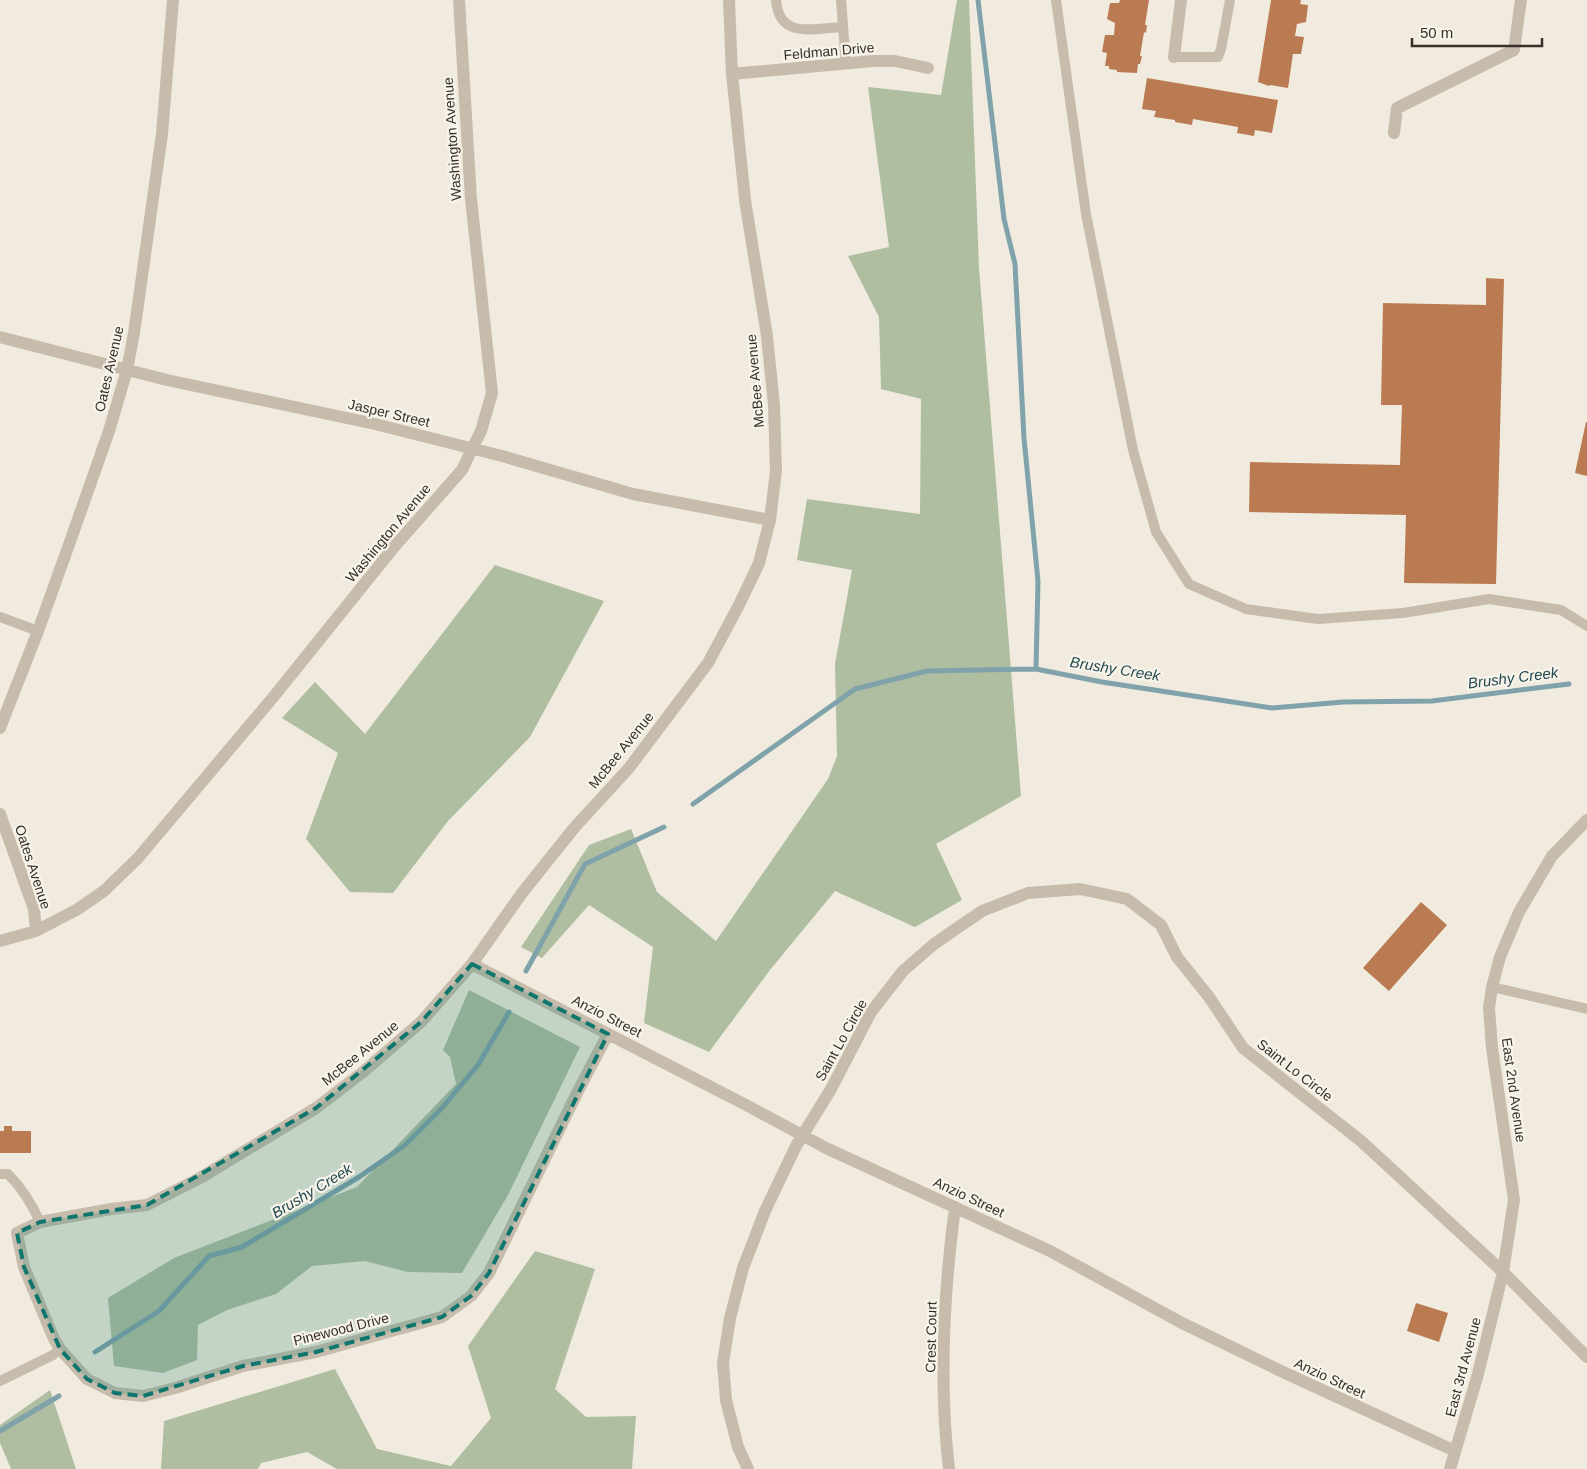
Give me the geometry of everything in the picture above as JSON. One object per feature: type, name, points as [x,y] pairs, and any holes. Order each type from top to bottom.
[{"type":"street","name":"Oates Avenue","points":[[0,728],[38,631],[109,431],[127,370],[162,134],[173,0]]},
{"type":"street","name":"Washington Avenue","points":[[0,941],[36,931],[78,908],[104,891],[138,858],[275,695],[394,547],[462,470],[481,431],[492,393],[471,199],[459,0]]},
{"type":"street","name":"McBee Avenue","points":[[17,1233],[40,1222],[147,1204],[200,1178],[316,1108],[363,1072],[421,1022],[472,964],[522,893],[574,828],[628,768],[708,663],[739,605],[759,562],[770,520],[776,471],[774,405],[767,336],[744,200],[732,74],[729,0]]},
{"type":"street","points":[[1174,57],[1181,0]]},
{"type":"street","points":[[1394,133],[1397,108],[1514,50],[1521,0]]},
{"type":"street","name":"Feldman Drive","points":[[732,74],[873,61],[895,61],[928,68]]},
{"type":"street","name":"Jasper Street","points":[[0,337],[167,380],[375,424],[633,494],[770,520]]},
{"type":"street","name":"Oates Avenue","points":[[0,814],[34,909],[36,931]]},
{"type":"street","name":"East 2nd Avenue","points":[[1503,1272],[1514,1200],[1492,1048],[1489,1008],[1492,987],[1500,958],[1519,912],[1552,856],[1587,820]]},
{"type":"street","name":"Saint Lo Circle","points":[[748,1469],[738,1447],[726,1400],[722,1363],[730,1318],[743,1268],[765,1211],[802,1135],[831,1089],[871,1012],[903,971],[934,944],[982,911],[1028,893],[1080,888],[1126,899],[1161,925],[1177,957],[1209,997],[1243,1048],[1361,1141],[1503,1272]]},
{"type":"street","name":"Anzio Street","points":[[472,964],[826,1148],[1050,1251],[1182,1323],[1285,1374],[1455,1451]]},
{"type":"street","name":"Pinewood Drive","points":[[17,1233],[24,1267],[60,1349],[87,1379],[115,1393],[143,1396],[175,1388],[243,1366],[316,1352],[442,1317],[471,1296],[489,1273],[608,1034]]},
{"type":"street","name":"Crest Court","points":[[949,1469],[945,1430],[945,1343],[948,1264],[955,1207]]},
{"type":"street","points":[[1503,1272],[1586,1354]]},
{"type":"street","name":"East 3rd Avenue","points":[[1450,1469],[1478,1374],[1503,1272]]},
{"type":"lane","points":[[776,0],[784,24],[791,28],[811,30],[843,27]]},
{"type":"lane","points":[[840,0],[846,64]]},
{"type":"lane","points":[[1056,0],[1086,214],[1133,450],[1156,532],[1189,584],[1246,609],[1318,619],[1403,613],[1490,599],[1561,610],[1587,626]]},
{"type":"lane","points":[[1174,57],[1218,57],[1230,0]]},
{"type":"lane","points":[[0,617],[38,631]]},
{"type":"lane","points":[[1492,987],[1587,1009]]},
{"type":"lane","points":[[0,1174],[8,1174],[20,1186],[40,1222]]},
{"type":"lane","points":[[0,1381],[52,1355],[60,1349]]},
{"type":"highlighted area","points":[[472,964],[608,1034],[489,1273],[471,1296],[442,1317],[316,1352],[243,1366],[143,1396],[115,1393],[87,1379],[60,1349],[24,1267],[17,1233],[40,1222],[147,1205],[316,1108],[421,1022]]},
{"type":"green space","points":[[957,0],[969,0],[979,268],[1021,796],[936,844],[962,900],[915,927],[835,891],[770,970],[709,1052],[644,1023],[653,947],[589,905],[542,958],[521,947],[589,845],[631,829],[657,892],[716,941],[828,779],[837,756],[835,664],[852,570],[797,560],[807,499],[920,514],[921,399],[881,389],[879,317],[848,256],[889,247],[868,87],[941,95]]},
{"type":"green space","points":[[495,565],[604,601],[530,737],[448,821],[393,893],[350,892],[306,839],[338,753],[282,718],[315,682],[365,734]]},
{"type":"green space","points":[[469,990],[580,1047],[508,1195],[462,1273],[408,1272],[365,1261],[312,1266],[276,1294],[227,1310],[198,1325],[197,1360],[163,1373],[114,1366],[108,1298],[174,1258],[357,1187],[456,1084],[450,1057],[443,1050]]},
{"type":"green space","points":[[535,1251],[595,1269],[555,1389],[586,1417],[636,1416],[632,1469],[337,1469],[307,1452],[261,1463],[258,1469],[161,1469],[164,1421],[335,1369],[377,1449],[451,1466],[491,1418],[468,1346]]},
{"type":"green space","points":[[50,1390],[76,1469],[11,1469],[0,1443],[0,1425]]},
{"type":"building","points":[[1120,0],[1149,0],[1145,25],[1147,25],[1146,33],[1144,32],[1140,56],[1142,56],[1140,64],[1138,64],[1137,73],[1117,72],[1117,70],[1109,69],[1109,66],[1105,66],[1107,53],[1102,52],[1105,35],[1114,35],[1115,23],[1107,19],[1110,3],[1119,3]]},
{"type":"building","points":[[1271,0],[1301,0],[1300,4],[1308,5],[1306,22],[1297,24],[1295,36],[1304,37],[1301,54],[1293,54],[1288,88],[1269,86],[1258,82]]},
{"type":"building","points":[[1147,78],[1278,100],[1272,133],[1255,130],[1254,136],[1237,133],[1238,127],[1193,119],[1192,125],[1154,117],[1156,111],[1142,109]]},
{"type":"building","points":[[1486,278],[1504,279],[1496,584],[1404,583],[1406,515],[1249,512],[1250,462],[1400,465],[1402,405],[1381,405],[1383,303],[1486,305]]},
{"type":"building","points":[[1587,422],[1587,476],[1575,473]]},
{"type":"building","points":[[1421,902],[1447,925],[1389,991],[1363,968]]},
{"type":"building","points":[[4,1126],[12,1126],[12,1131],[31,1131],[31,1153],[0,1153],[0,1131],[4,1131]]},
{"type":"building","points":[[1416,1303],[1448,1313],[1439,1342],[1407,1331]]},
{"type":"waterway","points":[[978,0],[1004,219],[1015,264],[1024,438],[1038,581],[1036,669]]},
{"type":"waterway","name":"Brushy Creek","points":[[693,804],[855,689],[927,671],[1036,669],[1102,682],[1272,708],[1343,702],[1432,701],[1569,684]]},
{"type":"waterway","name":"Brushy Creek","points":[[526,971],[585,864],[664,827]]},
{"type":"waterway","name":"Brushy Creek","points":[[95,1352],[159,1311],[209,1256],[242,1247],[359,1177],[405,1145],[441,1109],[478,1065],[509,1012]]},
{"type":"waterway","name":"Brushy Creek","points":[[0,1431],[59,1396]]}]
